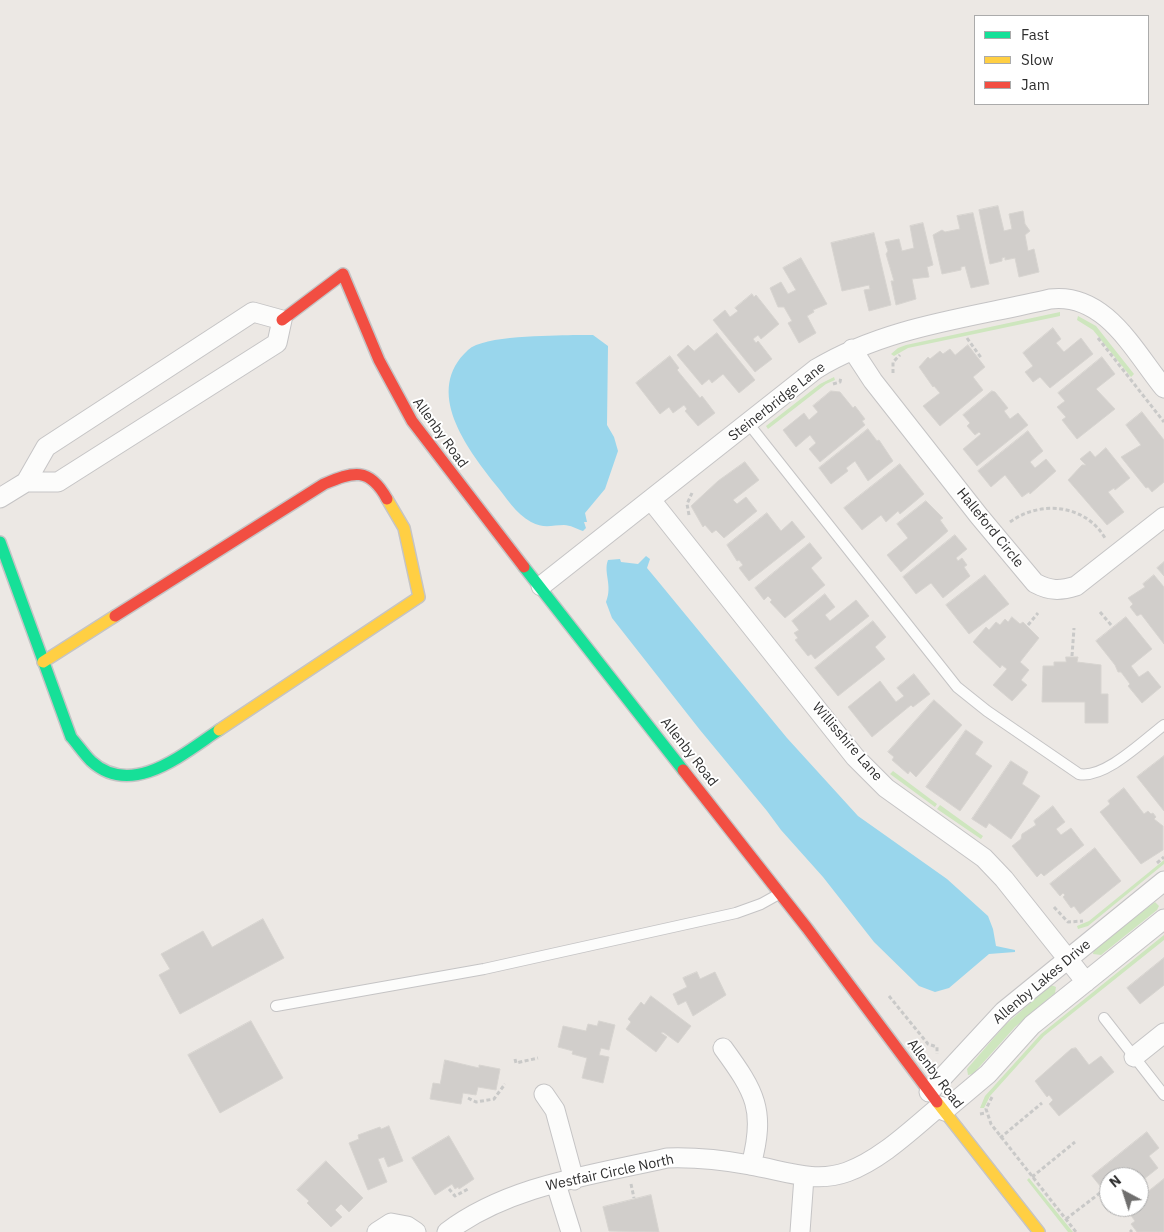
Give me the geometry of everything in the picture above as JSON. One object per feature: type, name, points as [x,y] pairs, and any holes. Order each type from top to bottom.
[{"type":"street","name":"Allenby Road","points":[[282,320],[343,274],[388,381],[407,416],[780,894],[938,1103],[1040,1232]]},
{"type":"street","name":"Steinerbridge Lane","points":[[541,586],[816,369],[852,350],[900,332],[1050,299],[1072,299],[1086,303],[1108,319],[1164,388]]},
{"type":"street","points":[[0,498],[26,482],[46,447],[253,312],[282,320],[277,343],[58,482],[26,482]]},
{"type":"street","name":"Halleford Circle","points":[[852,350],[873,381],[979,516],[1035,583],[1048,589],[1061,591],[1076,586],[1164,517]]},
{"type":"street","points":[[0,542],[43,662],[70,737],[92,762],[116,775],[145,775],[171,762],[418,597],[404,528],[384,493],[374,482],[368,477],[350,473],[324,484],[43,662]]},
{"type":"street","name":"Willisshire Lane","points":[[651,500],[855,757],[886,788],[984,858],[1086,982]]},
{"type":"street","name":"Allenby Lakes Drive","points":[[938,1103],[1004,1011],[1164,881]]},
{"type":"street","name":"Allenby Lakes Drive","points":[[938,1103],[988,1074],[1032,1025],[1164,919]]},
{"type":"street","points":[[1134,1057],[1164,1033]]},
{"type":"street","points":[[723,1048],[743,1076],[755,1100],[759,1131],[751,1165]]},
{"type":"street","points":[[544,1094],[555,1110],[571,1232]]},
{"type":"street","name":"Westfair Circle North","points":[[447,1232],[495,1204],[522,1193],[667,1158],[687,1157],[751,1165],[804,1177],[846,1172],[864,1164],[938,1103]]},
{"type":"street","points":[[800,1232],[804,1177]]},
{"type":"street","points":[[377,1232],[391,1223],[407,1226],[416,1232]]},
{"type":"lane","points":[[748,423],[957,687],[987,711],[1079,774],[1088,776],[1108,767],[1164,725]]},
{"type":"lane","points":[[276,1006],[484,969],[726,916],[761,904],[780,894]]},
{"type":"lane","points":[[1104,1018],[1164,1095]]},
{"type":"path","points":[[958,340],[977,336]]},
{"type":"path","points":[[1096,336],[1164,422]]},
{"type":"path","points":[[967,338],[982,359]]},
{"type":"path","points":[[897,380],[892,370],[893,362],[904,352]]},
{"type":"path","points":[[887,360],[893,362]]},
{"type":"path","points":[[829,386],[840,382],[841,377]]},
{"type":"path","points":[[695,522],[687,510],[687,504],[692,494],[700,488]]},
{"type":"path","points":[[680,504],[687,504]]},
{"type":"path","points":[[1010,522],[1037,509],[1064,509],[1089,520],[1102,532],[1107,542]]},
{"type":"path","points":[[1005,516],[1014,527]]},
{"type":"path","points":[[1100,612],[1112,626]]},
{"type":"path","points":[[1028,625],[1038,613]]},
{"type":"path","points":[[1072,656],[1074,628]]},
{"type":"path","points":[[1152,866],[1164,857]]},
{"type":"path","points":[[1050,902],[1068,922],[1082,922],[1089,917]]},
{"type":"path","points":[[515,1059],[516,1063],[538,1058]]},
{"type":"path","points":[[468,1098],[476,1102],[494,1099],[505,1084]]},
{"type":"path","points":[[996,1093],[987,1106],[986,1113],[1000,1137],[1076,1232]]},
{"type":"path","points":[[996,1141],[1042,1103]]},
{"type":"path","points":[[980,1114],[986,1113]]},
{"type":"path","points":[[1032,1177],[1075,1142]]},
{"type":"path","points":[[630,1180],[634,1198]]},
{"type":"path","points":[[449,1189],[455,1196],[468,1189]]},
{"type":"path","points":[[1066,1219],[1099,1194]]},
{"type":"green space","points":[[1060,312],[1060,316],[908,348],[894,356],[891,354],[898,348],[906,345]]},
{"type":"green space","points":[[1078,316],[1096,326],[1134,374],[1131,377],[1093,330],[1077,320]]},
{"type":"green space","points":[[834,377],[835,380],[826,384],[768,429],[766,426],[820,384]]},
{"type":"green space","points":[[893,771],[937,804],[935,807],[890,774]]},
{"type":"green space","points":[[940,805],[983,836],[981,839],[937,809]]},
{"type":"green space","points":[[1164,860],[1164,864],[1088,926],[1078,929],[1077,926],[1089,921]]},
{"type":"green space","points":[[1155,902],[1159,906],[1157,910],[1101,955],[1093,954],[1094,949]]},
{"type":"green space","points":[[1164,935],[1164,940],[1044,1036],[990,1096],[984,1108],[980,1108],[985,1096],[1041,1034]]},
{"type":"green space","points":[[1051,985],[1056,987],[1055,993],[1015,1027],[973,1074],[968,1075],[967,1069],[1005,1025]]},
{"type":"green space","points":[[1029,1178],[1073,1232],[1068,1232],[1027,1180]]},
{"type":"water","points":[[593,335],[608,346],[607,425],[614,437],[618,451],[605,489],[585,513],[587,522],[584,522],[586,528],[583,531],[566,525],[540,525],[531,522],[521,515],[484,470],[462,437],[449,401],[449,383],[455,366],[468,350],[476,345],[488,341],[518,337]]},
{"type":"water","points":[[646,556],[650,559],[647,568],[787,738],[858,816],[947,879],[988,916],[996,946],[1015,950],[1015,952],[989,954],[949,988],[935,992],[919,986],[874,942],[823,877],[781,830],[700,730],[612,618],[606,602],[609,590],[608,560],[620,559],[621,562],[638,564]]},
{"type":"building","points":[[998,206],[1004,231],[1012,229],[1009,214],[1023,211],[1025,224],[1030,231],[1025,235],[1028,251],[1034,249],[1039,272],[1019,277],[1015,258],[1005,260],[1005,257],[1002,258],[1002,261],[990,264],[979,210]]},
{"type":"building","points":[[973,213],[989,284],[971,288],[965,266],[961,267],[961,270],[942,274],[933,235],[942,230],[945,232],[960,229],[957,216]]},
{"type":"building","points":[[923,223],[933,265],[927,267],[929,277],[912,279],[916,299],[896,305],[891,281],[894,281],[886,254],[888,251],[885,242],[899,239],[902,251],[914,248],[910,226]]},
{"type":"building","points":[[874,233],[891,305],[869,311],[864,290],[870,289],[869,285],[842,291],[831,243]]},
{"type":"building","points":[[801,258],[827,304],[813,310],[814,312],[807,316],[816,333],[799,343],[788,323],[792,321],[784,307],[778,307],[770,288],[781,282],[788,294],[796,290],[783,268]]},
{"type":"building","points":[[752,294],[754,297],[756,295],[779,324],[761,339],[758,335],[753,339],[756,343],[758,341],[772,359],[755,372],[713,320],[725,310],[730,317],[738,311],[735,308]]},
{"type":"building","points":[[1053,328],[1061,339],[1056,343],[1064,352],[1081,338],[1093,354],[1050,388],[1040,377],[1033,382],[1025,372],[1033,366],[1023,353]]},
{"type":"building","points":[[717,333],[755,380],[739,393],[723,374],[712,383],[709,379],[702,385],[677,355],[688,345],[694,351]]},
{"type":"building","points":[[968,345],[985,367],[973,377],[983,390],[940,426],[923,406],[940,393],[933,387],[919,367],[928,357],[930,359],[940,351],[943,354],[950,349],[955,355]]},
{"type":"building","points":[[670,356],[679,368],[677,370],[700,398],[702,396],[715,413],[698,426],[685,411],[687,409],[684,405],[673,413],[669,407],[660,414],[636,383]]},
{"type":"building","points":[[1102,357],[1115,374],[1096,389],[1115,409],[1077,439],[1062,420],[1066,417],[1057,407],[1065,401],[1058,393]]},
{"type":"building","points":[[831,391],[840,392],[853,408],[855,406],[865,419],[862,421],[865,425],[820,462],[809,449],[816,443],[810,435],[796,447],[783,430],[804,413],[809,420],[818,412],[813,406]]},
{"type":"building","points":[[992,391],[1008,408],[1004,411],[1010,419],[1018,413],[1028,425],[977,466],[963,449],[981,434],[979,432],[975,435],[967,426],[970,423],[963,415]]},
{"type":"building","points":[[1142,412],[1164,440],[1164,482],[1152,492],[1148,487],[1146,488],[1121,457],[1141,445],[1126,425]]},
{"type":"building","points":[[868,429],[877,441],[879,440],[893,461],[868,481],[855,461],[846,468],[848,471],[831,484],[819,468]]},
{"type":"building","points":[[1028,431],[1043,451],[1030,462],[1035,468],[1046,459],[1056,471],[1030,494],[1029,492],[1022,497],[1005,475],[991,487],[978,471]]},
{"type":"building","points":[[1106,448],[1130,478],[1115,490],[1114,488],[1108,492],[1124,512],[1107,525],[1068,480],[1082,465],[1086,465],[1080,459],[1090,451],[1095,457]]},
{"type":"building","points":[[745,462],[759,480],[733,500],[737,504],[746,497],[757,511],[724,538],[716,530],[712,533],[705,525],[703,527],[691,506],[718,481]]},
{"type":"building","points":[[900,464],[924,494],[900,514],[898,511],[886,522],[881,515],[862,530],[844,508]]},
{"type":"building","points":[[926,501],[943,518],[940,520],[948,531],[901,572],[887,555],[908,538],[897,524]]},
{"type":"building","points":[[767,513],[781,531],[792,521],[805,537],[749,581],[739,568],[743,565],[739,560],[737,561],[727,545]]},
{"type":"building","points":[[955,535],[967,549],[956,558],[958,561],[962,558],[967,565],[964,567],[970,576],[943,598],[931,583],[916,594],[903,577]]},
{"type":"building","points":[[810,543],[822,558],[811,568],[825,585],[785,618],[770,602],[772,600],[768,596],[764,600],[755,588]]},
{"type":"building","points":[[1164,562],[1164,576],[1157,568]]},
{"type":"building","points":[[985,575],[1009,604],[969,634],[946,605]]},
{"type":"building","points":[[1154,575],[1164,587],[1164,644],[1141,614],[1137,616],[1130,607],[1133,604],[1128,598],[1145,587],[1143,584]]},
{"type":"building","points":[[825,594],[835,607],[825,615],[830,621],[856,600],[869,616],[815,659],[811,654],[808,656],[795,640],[798,638],[794,633],[799,630],[792,621]]},
{"type":"building","points":[[1012,617],[1020,624],[1023,622],[1039,638],[1020,662],[1029,670],[1021,680],[1027,685],[1012,701],[993,685],[1007,669],[1002,665],[1000,668],[973,642],[986,627],[989,630],[996,622],[1000,625],[1005,619],[1008,622]]},
{"type":"building","points":[[1126,617],[1152,649],[1131,666],[1139,677],[1148,671],[1161,687],[1142,703],[1128,686],[1130,684],[1121,672],[1118,672],[1115,665],[1096,641]]},
{"type":"building","points":[[873,621],[886,637],[875,647],[885,659],[838,696],[815,668]]},
{"type":"building","points":[[1066,657],[1078,657],[1077,662],[1101,665],[1101,694],[1108,694],[1108,723],[1085,723],[1085,702],[1042,702],[1043,666],[1054,666],[1054,662],[1066,662]]},
{"type":"building","points":[[914,674],[930,694],[913,707],[911,705],[872,737],[848,707],[880,681],[896,702],[904,696],[897,688]]},
{"type":"building","points":[[934,700],[962,725],[916,777],[910,771],[908,774],[892,760],[894,757],[888,752]]},
{"type":"building","points":[[966,730],[983,742],[975,754],[992,766],[960,811],[926,787]]},
{"type":"building","points":[[1164,756],[1164,811],[1137,777]]},
{"type":"building","points":[[1011,761],[1028,772],[1022,784],[1040,796],[1011,839],[989,823],[986,828],[972,819]]},
{"type":"building","points":[[1124,788],[1144,814],[1148,811],[1151,814],[1153,813],[1156,817],[1154,819],[1163,826],[1163,850],[1141,864],[1100,812],[1110,804],[1108,801]]},
{"type":"building","points":[[1053,806],[1065,822],[1056,829],[1061,835],[1071,828],[1084,845],[1044,876],[1041,873],[1037,877],[1012,846],[1021,839],[1022,834],[1036,825],[1034,821]]},
{"type":"building","points":[[1095,848],[1121,881],[1080,914],[1074,906],[1071,908],[1063,897],[1065,895],[1063,893],[1060,896],[1050,884]]},
{"type":"building","points":[[263,919],[284,958],[180,1014],[159,975],[170,969],[161,954],[203,931],[212,947]]},
{"type":"building","points":[[1164,958],[1164,985],[1140,1004],[1127,988]]},
{"type":"building","points":[[697,972],[700,979],[715,972],[726,995],[693,1016],[686,1001],[678,1005],[673,994],[687,987],[683,978]]},
{"type":"building","points":[[651,996],[691,1026],[678,1043],[663,1032],[661,1033],[667,1037],[656,1052],[626,1029],[631,1022],[628,1019],[641,1002],[644,1005]]},
{"type":"building","points":[[251,1021],[283,1078],[220,1113],[188,1055]]},
{"type":"building","points":[[599,1021],[615,1025],[609,1050],[601,1048],[599,1055],[609,1057],[603,1083],[582,1078],[587,1058],[572,1054],[573,1051],[558,1047],[563,1026],[586,1031],[588,1024],[597,1026]]},
{"type":"building","points":[[1076,1048],[1089,1065],[1101,1056],[1114,1072],[1059,1116],[1049,1104],[1053,1100],[1049,1095],[1047,1097],[1035,1081],[1071,1049]]},
{"type":"building","points":[[445,1060],[479,1068],[479,1065],[500,1069],[496,1090],[478,1087],[476,1095],[463,1093],[461,1104],[430,1099],[433,1083],[440,1084]]},
{"type":"building","points":[[389,1126],[403,1161],[388,1167],[384,1157],[378,1159],[387,1182],[368,1190],[349,1143],[359,1139],[358,1135],[380,1127],[381,1129]]},
{"type":"building","points":[[1147,1132],[1159,1148],[1149,1156],[1158,1168],[1149,1175],[1149,1167],[1103,1167]]},
{"type":"building","points":[[449,1136],[474,1179],[459,1189],[458,1187],[455,1189],[452,1184],[435,1195],[412,1158]]},
{"type":"building","points":[[326,1161],[363,1198],[349,1212],[341,1204],[335,1210],[342,1217],[331,1227],[297,1190]]},
{"type":"building","points":[[1099,1170],[1099,1185],[1092,1176]]},
{"type":"building","points":[[1164,1179],[1164,1232],[1137,1232],[1131,1224],[1135,1221],[1132,1217],[1149,1217],[1149,1191]]},
{"type":"building","points":[[651,1195],[659,1232],[609,1231],[603,1207]]},
{"type":"traffic: fast","points":[[0,542],[71,737],[91,761],[107,772],[123,775],[140,774],[174,760],[219,730]]},
{"type":"traffic: fast","points":[[524,567],[683,770]]},
{"type":"traffic: slow","points":[[219,730],[419,597],[404,528],[387,499]]},
{"type":"traffic: slow","points":[[43,662],[115,616]]},
{"type":"traffic: slow","points":[[937,1102],[1039,1232]]},
{"type":"traffic: jam","points":[[282,320],[343,274],[379,360],[412,421],[524,567]]},
{"type":"traffic: jam","points":[[115,616],[324,484],[344,477],[360,475],[374,481],[387,499]]},
{"type":"traffic: jam","points":[[683,770],[807,928],[937,1102]]}]
